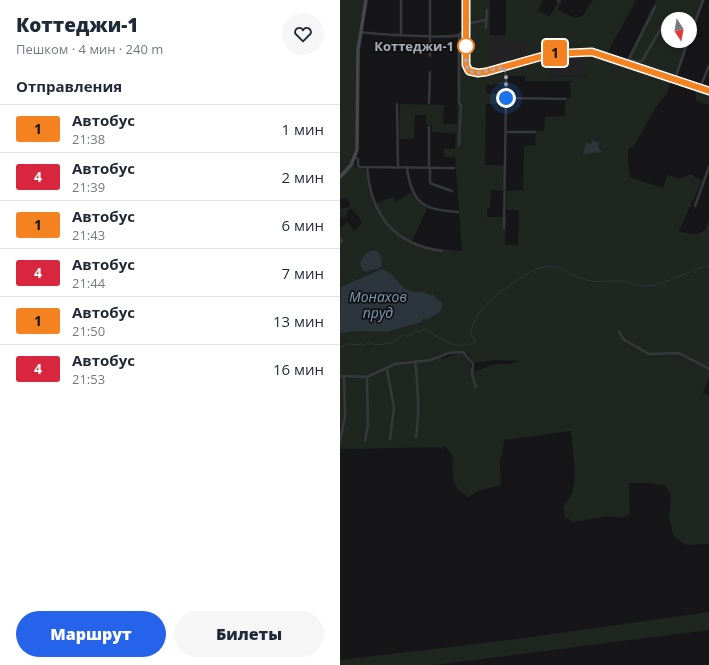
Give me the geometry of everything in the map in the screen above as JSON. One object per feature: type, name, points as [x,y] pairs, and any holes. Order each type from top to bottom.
[{"type":"main road","points":[[340,176],[352,165],[355,157],[358,136],[357,69],[360,32],[366,0]]},
{"type":"street","points":[[401,0],[401,35]]},
{"type":"street","points":[[430,0],[430,56]]},
{"type":"street","points":[[466,0],[467,68],[469,71],[478,73],[504,67],[539,56],[581,51],[603,55],[709,91]]},
{"type":"street","points":[[697,17],[703,0]]},
{"type":"street","points":[[628,63],[655,7]]},
{"type":"street","points":[[486,28],[487,10]]},
{"type":"street","points":[[466,24],[486,20]]},
{"type":"street","points":[[629,59],[638,62],[642,61],[661,28]]},
{"type":"street","points":[[360,32],[430,36],[459,34],[466,30]]},
{"type":"street","points":[[459,34],[460,103],[462,106],[459,145]]},
{"type":"street","points":[[676,79],[686,48]]},
{"type":"street","points":[[700,88],[709,66]]},
{"type":"street","points":[[504,67],[506,76],[504,228]]},
{"type":"street","points":[[429,103],[430,72]]},
{"type":"street","points":[[506,98],[566,99]]},
{"type":"street","points":[[397,104],[398,167]]},
{"type":"street","points":[[429,127],[430,182],[452,191]]},
{"type":"street","points":[[506,132],[535,132]]},
{"type":"street","points":[[355,157],[358,158],[358,166],[454,168]]},
{"type":"street","points":[[367,167],[371,192],[376,206],[388,226],[411,243],[421,248],[442,251]]},
{"type":"street","points":[[406,167],[412,192],[422,204],[437,210],[458,212]]},
{"type":"street","points":[[695,206],[709,167]]},
{"type":"street","points":[[340,238],[341,242]]},
{"type":"street","points":[[620,331],[623,339],[649,354],[679,354],[709,369]]},
{"type":"street","points":[[340,441],[345,416],[342,376],[367,377],[395,364],[431,360],[449,353],[463,352],[473,364],[472,375],[476,387]]},
{"type":"street","points":[[415,361],[418,383],[418,420],[416,437]]},
{"type":"street","points":[[386,369],[394,408],[390,439]]},
{"type":"street","points":[[365,441],[368,425],[367,377]]},
{"type":"shaded area","points":[[340,0],[364,0],[356,69],[356,149],[351,164],[340,174]]},
{"type":"shaded area","points":[[468,0],[490,0],[490,67],[524,57],[523,51],[527,50],[527,41],[506,42],[506,0],[543,0],[538,11],[550,16],[558,2],[557,0],[562,0],[558,10],[576,18],[583,15],[593,0],[636,0],[607,54],[589,50],[556,52],[495,68],[473,71],[468,65]]},
{"type":"shaded area","points":[[656,0],[705,0],[697,21],[697,12],[661,12],[661,48],[687,48],[677,76],[674,77],[630,63],[627,59]]},
{"type":"shaded area","points":[[464,32],[464,64],[468,72],[478,75],[502,71],[505,76],[505,84],[486,85],[487,94],[505,94],[505,104],[486,104],[485,165],[504,165],[504,191],[491,190],[490,208],[487,208],[487,217],[506,217],[505,245],[518,245],[519,210],[506,210],[507,191],[523,190],[524,146],[535,145],[536,131],[544,130],[545,117],[565,116],[565,103],[571,96],[570,81],[525,81],[525,76],[507,76],[509,68],[549,56],[551,76],[585,77],[586,54],[589,54],[671,79],[667,93],[656,107],[633,147],[629,148],[628,156],[630,177],[663,188],[668,175],[679,179],[691,174],[702,181],[679,231],[696,235],[705,230],[709,219],[709,377],[703,393],[709,396],[708,544],[686,545],[674,536],[669,519],[671,495],[666,486],[651,483],[629,483],[630,514],[621,518],[608,516],[573,522],[565,517],[563,508],[573,491],[575,471],[571,431],[504,440],[500,462],[501,485],[478,491],[469,497],[455,485],[452,469],[453,456],[445,447],[340,449],[340,229],[347,222],[354,231],[362,223],[360,218],[350,208],[345,216],[340,218],[340,209],[350,207],[348,198],[340,199],[340,179],[355,162],[355,167],[368,171],[372,192],[376,203],[393,197],[395,202],[411,193],[427,209],[412,241],[437,248],[462,251],[455,157],[444,157],[444,149],[455,149],[456,133],[432,132],[432,123],[431,126],[426,125],[426,115],[415,115],[414,139],[399,139],[400,104],[444,105],[443,124],[457,124],[458,37]],"holes":[[[463,351],[468,354],[473,363],[496,360],[521,361],[510,364],[495,364],[473,372],[466,356],[461,353],[441,359],[441,355]]]},
{"type":"shaded area","points":[[490,35],[507,35],[507,42],[527,40],[527,50],[524,57],[490,67]]},
{"type":"shaded area","points":[[586,54],[585,77],[551,76],[549,56]]},
{"type":"shaded area","points":[[695,87],[709,93],[709,105],[696,101]]},
{"type":"shaded area","points":[[709,612],[709,630],[435,665],[340,665],[340,660],[524,638]]},
{"type":"water","points":[[593,140],[599,143],[598,147],[602,152],[583,154],[586,142],[591,144]]},
{"type":"water","points":[[374,250],[378,252],[381,257],[382,267],[364,272],[360,264],[361,261],[368,252]]},
{"type":"water","name":"Монахов пруд","points":[[382,269],[391,274],[405,289],[414,292],[423,292],[432,296],[432,294],[443,304],[440,312],[426,320],[424,318],[421,322],[386,332],[355,331],[340,333],[341,287]]},
{"type":"waterway","points":[[340,347],[349,344],[366,345],[368,342],[377,345],[390,343],[402,336],[411,335],[415,331],[420,332],[424,328],[435,336],[449,343],[463,346],[470,345],[476,341],[470,334],[472,327],[479,313],[489,301],[515,281],[534,270],[543,267],[550,266],[560,268],[579,278],[598,282],[625,281],[637,285],[650,286],[709,265]]},
{"type":"bus line","name":"1","points":[[466,0],[466,65],[469,71],[478,73],[486,72],[539,56],[581,51],[609,56],[709,91]]},
{"type":"place","name":"Коттеджи-1","points":[[466,46]]},
{"type":"route","points":[[466,46],[466,65],[469,71],[478,73],[504,67],[506,76],[506,98]]}]
